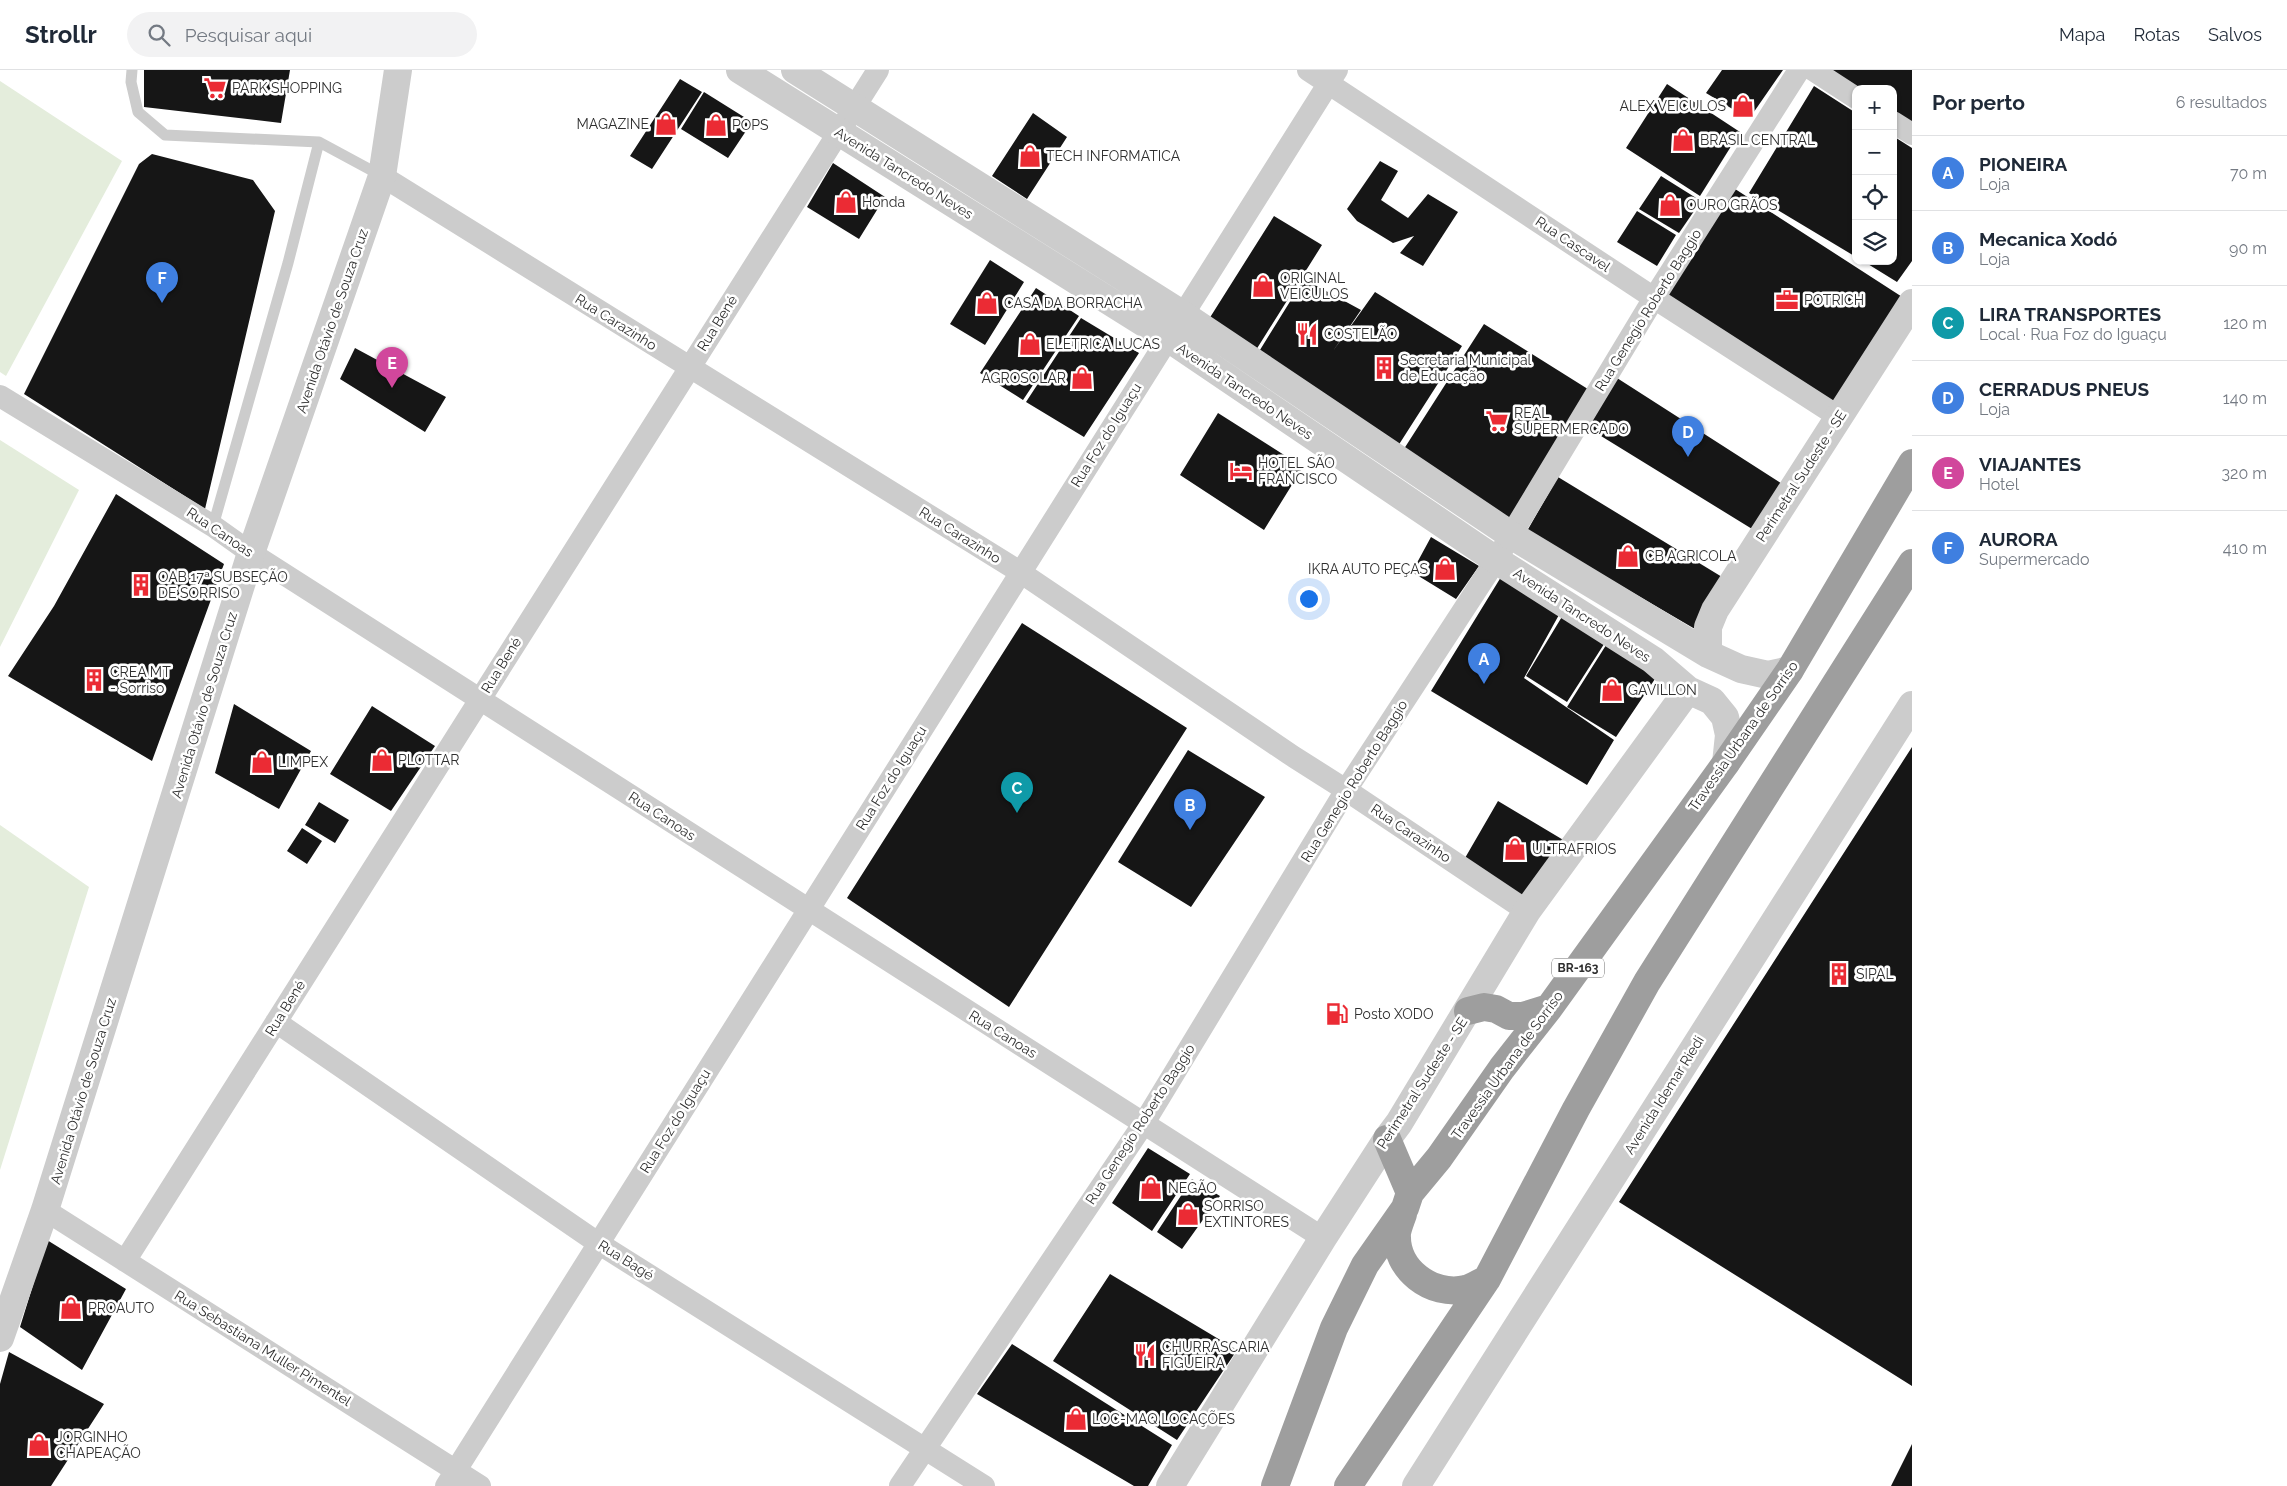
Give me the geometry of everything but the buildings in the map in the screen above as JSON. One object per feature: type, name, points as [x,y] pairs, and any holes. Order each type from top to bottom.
[{"type":"highway","name":"Travessia Urbana de Sorriso","points":[[1275,1486],[1334,1328],[1365,1265],[1407,1201],[1502,1068],[1549,1008],[1726,764],[1790,670],[1912,463]]},
{"type":"highway","points":[[1348,1486],[1487,1279],[1576,1109],[1647,982],[1912,563]]},
{"type":"highway","points":[[1468,1011],[1484,1007],[1496,1009],[1509,1016],[1523,1016],[1549,1008]]},
{"type":"highway","points":[[1387,1139],[1407,1201],[1397,1233],[1401,1258],[1416,1278],[1439,1290],[1465,1289],[1487,1279]]},
{"type":"street","name":"Avenida Otávio de Souza Cruz","points":[[0,1338],[45,1210],[251,553],[382,176],[398,70]]},
{"type":"street","name":"Avenida Tancredo Neves","points":[[740,70],[1168,338],[1496,560],[1653,660],[1688,690],[1712,701],[1725,717],[1729,735],[1726,764]]},
{"type":"street","name":"Avenida Tancredo Neves","points":[[795,70],[856,106],[1182,314],[1511,535],[1708,654],[1740,669],[1768,675],[1790,670]]},
{"type":"street","name":"Rua Bené","points":[[125,1261],[878,70]]},
{"type":"street","name":"Rua Cascavel","points":[[1308,70],[1333,76],[1654,298],[1839,417]]},
{"type":"street","name":"Rua Genegio Roberto Baggio","points":[[900,1486],[1144,1123],[1346,790],[1496,560],[1654,298],[1799,70]]},
{"type":"street","points":[[1813,70],[1852,95]]},
{"type":"street","name":"Rua Foz do Iguaçu","points":[[451,1478],[1333,76]]},
{"type":"street","points":[[1897,125],[1912,134]]},
{"type":"street","name":"Rua Carazinho","points":[[382,176],[1020,572],[1527,911]]},
{"type":"street","name":"Perimetral Sudeste - SE","points":[[1708,654],[1708,627],[1715,610],[1912,303]]},
{"type":"street","name":"Rua Canoas","points":[[0,396],[213,526],[251,553],[1323,1238]]},
{"type":"street","points":[[1688,690],[1701,694],[1708,692],[1718,683],[1720,670],[1714,658],[1708,654]]},
{"type":"street","name":"Perimetral Sudeste - SE","points":[[1170,1486],[1323,1238],[1399,1123],[1527,911],[1688,690]]},
{"type":"street","name":"Avenida Idemar Riedi","points":[[1416,1486],[1912,705]]},
{"type":"street","name":"Rua Bagé","points":[[276,1022],[598,1243],[984,1486]]},
{"type":"street","name":"Rua Sebastiana Muller Pimentel","points":[[45,1210],[125,1261],[451,1478],[480,1486]]},
{"type":"lane","points":[[132,70],[131,82],[138,112],[165,135],[319,142],[382,176]]},
{"type":"lane","points":[[213,526],[288,263],[319,142]]},
{"type":"green space","points":[[0,81],[122,161],[6,376],[0,372]]},
{"type":"green space","points":[[0,440],[79,490],[0,647]]},
{"type":"green space","points":[[0,825],[89,887],[0,1170]]},
{"type":"place","name":"PARK SHOPPING","points":[[215,88]]},
{"type":"place","name":"ALEX VEICULOS","points":[[1743,106]]},
{"type":"place","name":"MAGAZINE","points":[[666,124]]},
{"type":"place","name":"POPS","points":[[716,125]]},
{"type":"place","name":"BRASIL CENTRAL","points":[[1683,140]]},
{"type":"place","name":"TECH INFORMATICA","points":[[1030,156]]},
{"type":"place","name":"Honda","points":[[846,202]]},
{"type":"place","name":"OURO GRÃOS","points":[[1670,205]]},
{"type":"place","name":"ORIGINAL VEICULOS","points":[[1263,286]]},
{"type":"place","name":"POTRICH","points":[[1787,300]]},
{"type":"place","name":"AURORA","points":[[162,303]]},
{"type":"place","name":"CASA DA BORRACHA","points":[[987,303]]},
{"type":"place","name":"COSTELÃO","points":[[1307,334]]},
{"type":"place","name":"ELETRICA LUCAS","points":[[1030,344]]},
{"type":"place","name":"Secretaria Municipal de Educação","points":[[1384,368]]},
{"type":"place","name":"AGROSOLAR","points":[[1082,378]]},
{"type":"place","name":"VIAJANTES","points":[[392,388]]},
{"type":"place","name":"REAL SUPERMERCADO","points":[[1497,421]]},
{"type":"place","name":"CERRADUS PNEUS","points":[[1688,457]]},
{"type":"place","name":"HOTEL SÃO FRANCISCO","points":[[1241,471]]},
{"type":"place","name":"CB AGRICOLA","points":[[1628,556]]},
{"type":"place","name":"IKRA AUTO PEÇAS","points":[[1445,569]]},
{"type":"place","name":"OAB 17ª SUBSEÇÃO DE SORRISO","points":[[141,585]]},
{"type":"place","name":"CREA MT - Sorriso","points":[[94,680]]},
{"type":"place","name":"PIONEIRA","points":[[1484,684]]},
{"type":"place","name":"GAVILLON","points":[[1612,690]]},
{"type":"place","name":"PLOTTAR","points":[[382,760]]},
{"type":"place","name":"LIMPEX","points":[[262,762]]},
{"type":"place","name":"LIRA TRANSPORTES","points":[[1017,813]]},
{"type":"place","name":"Mecanica Xodó","points":[[1190,830]]},
{"type":"place","name":"ULTRAFRIOS","points":[[1515,849]]},
{"type":"place","name":"SIPAL","points":[[1839,974]]},
{"type":"place","name":"Posto XODO","points":[[1337,1014]]},
{"type":"place","name":"NEGÃO","points":[[1151,1188]]},
{"type":"place","name":"SORRISO EXTINTORES","points":[[1188,1214]]},
{"type":"place","name":"PROAUTO","points":[[71,1308]]},
{"type":"place","name":"CHURRASCARIA FIGUEIRA","points":[[1145,1355]]},
{"type":"place","name":"LOC-MAQ LOCAÇÕES","points":[[1076,1419]]},
{"type":"place","name":"JORGINHO CHAPEAÇÃO","points":[[39,1445]]}]
